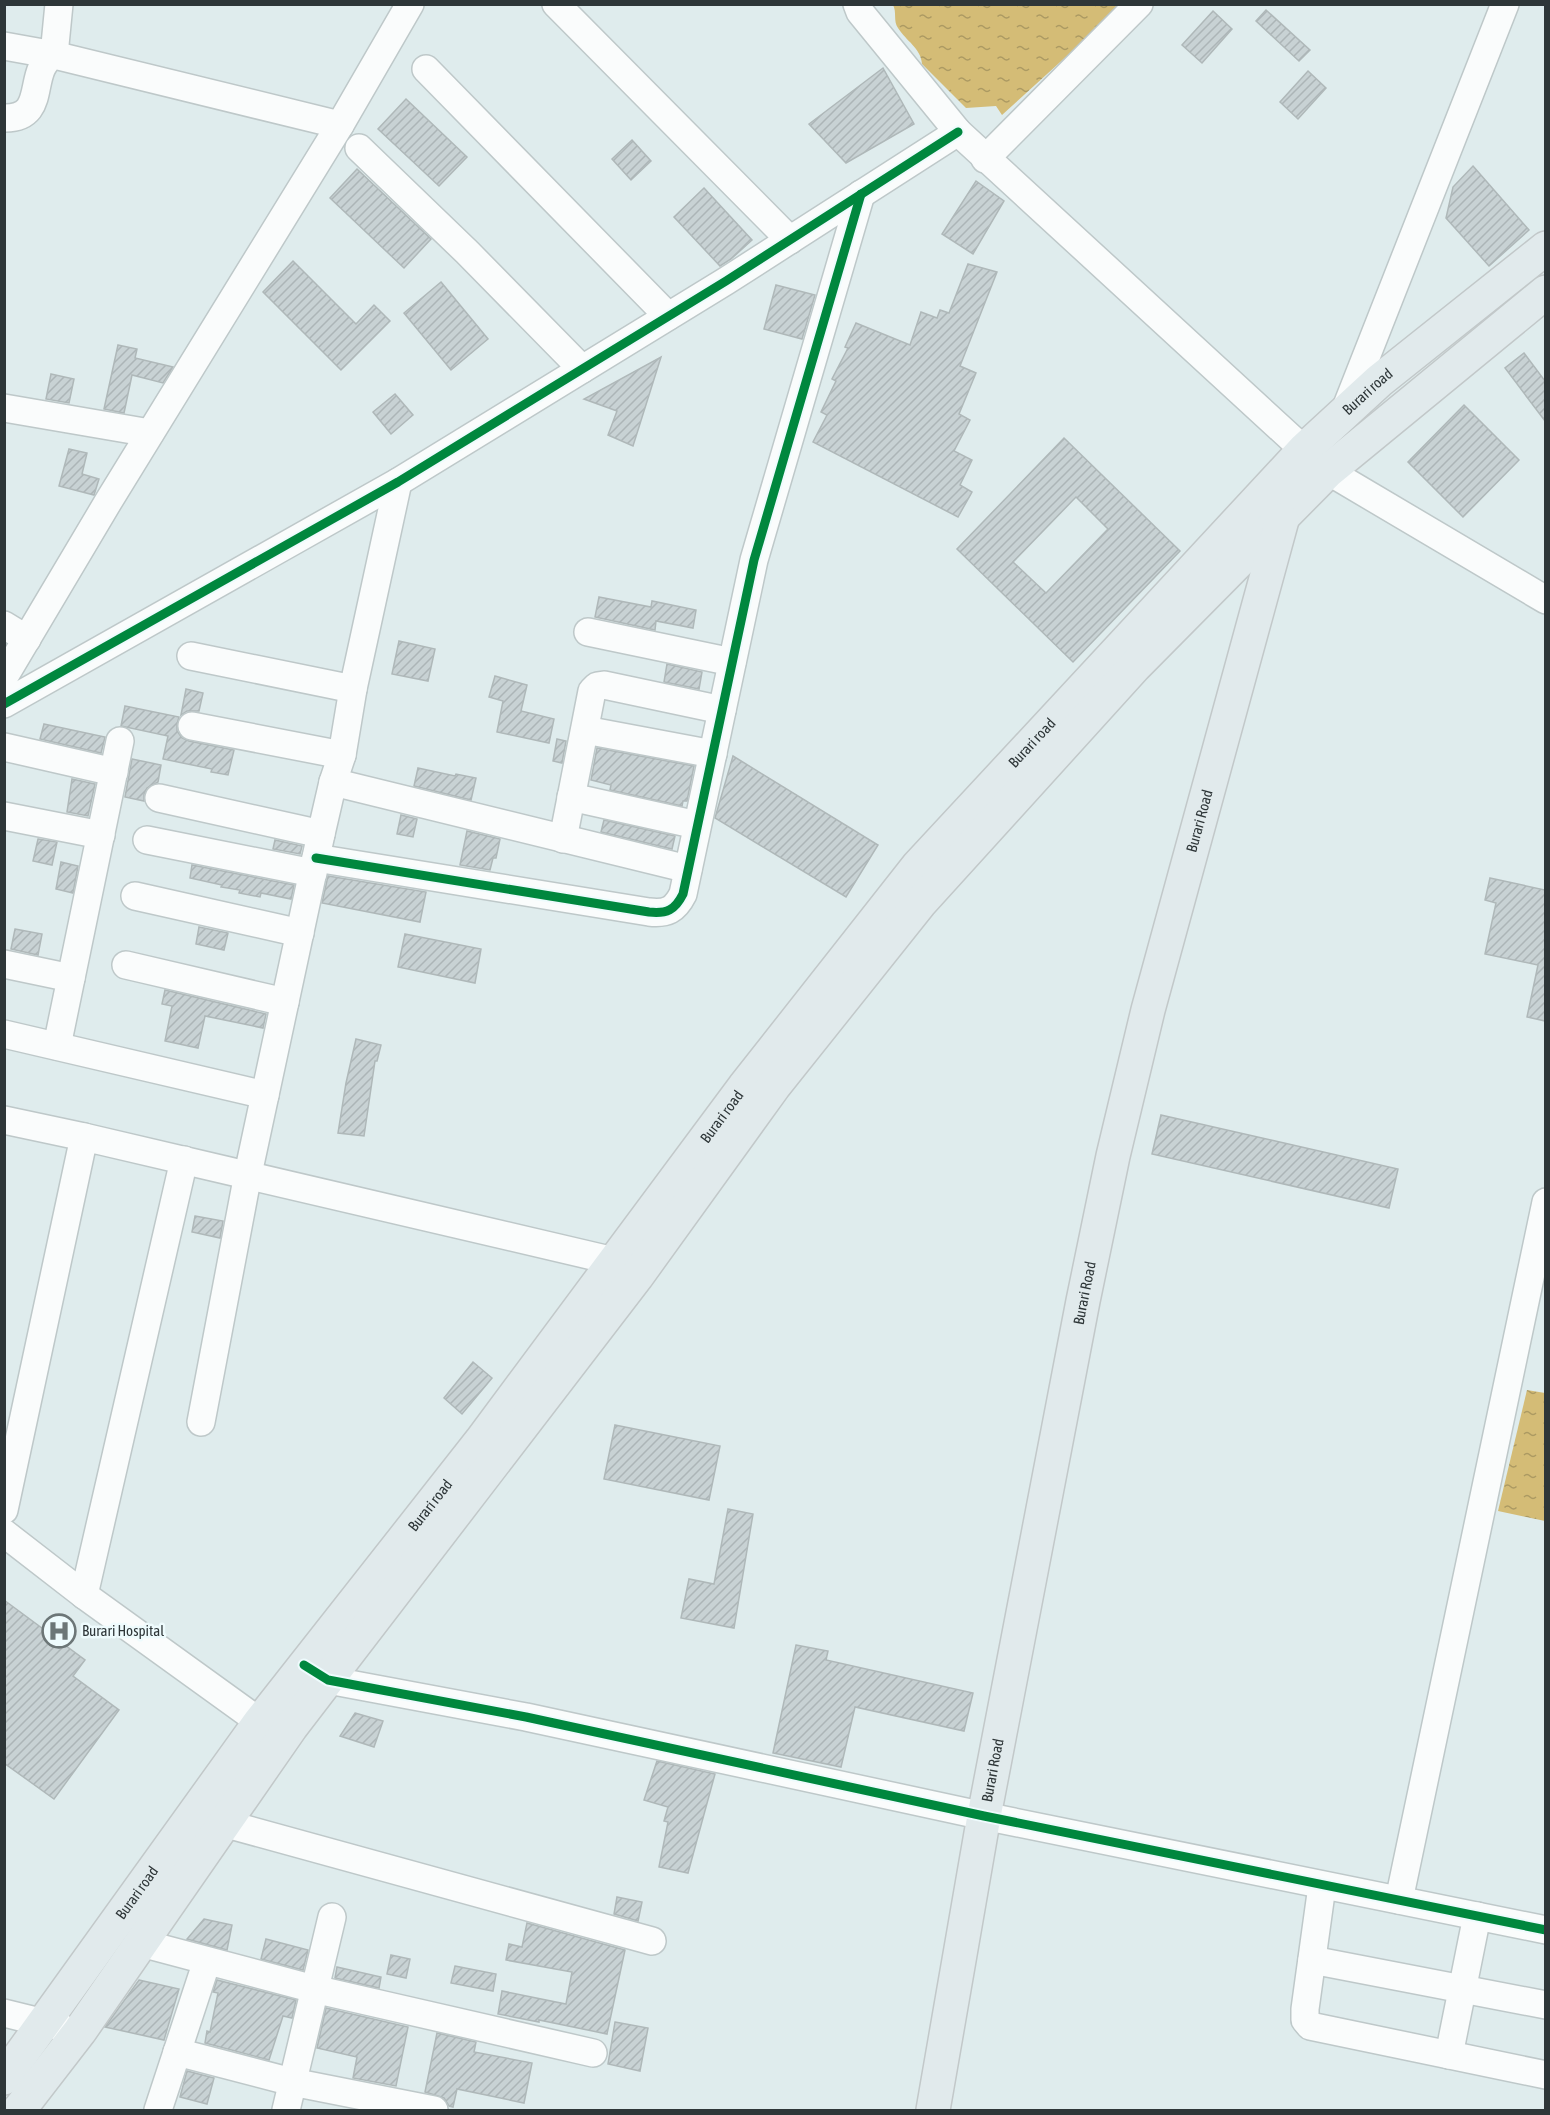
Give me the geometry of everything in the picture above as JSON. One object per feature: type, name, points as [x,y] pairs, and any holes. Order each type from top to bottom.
[{"type":"main road","name":"Burari road","points":[[4,2078],[260,1722],[316,1673],[626,1269],[920,903],[1135,666],[1282,519],[1343,414],[1379,381],[1545,248]]},
{"type":"main road","name":"Burari road","points":[[626,1269],[751,1078],[918,866],[1269,488],[1316,460],[1545,292]]},
{"type":"main road","points":[[1269,488],[1282,519]]},
{"type":"main road","name":"Burari Road","points":[[933,2110],[984,1816],[1113,1156],[1154,987],[1282,519]]},
{"type":"main road","name":"Burari road","points":[[19,2110],[80,2031],[291,1727],[316,1673]]},
{"type":"street","points":[[54,55],[59,4]]},
{"type":"street","points":[[4,677],[16,632],[150,433],[340,125],[410,4]]},
{"type":"street","points":[[556,4],[790,240]]},
{"type":"street","points":[[857,4],[860,12],[958,132],[1316,460],[1545,600]]},
{"type":"street","points":[[986,159],[1139,4]]},
{"type":"street","points":[[1343,414],[1505,4]]},
{"type":"street","points":[[4,46],[54,55],[340,125]]},
{"type":"street","points":[[4,118],[16,118],[24,114],[33,104],[41,69],[46,59],[54,55]]},
{"type":"street","points":[[426,69],[668,316]]},
{"type":"street","points":[[4,704],[398,482],[790,240],[958,132]]},
{"type":"street","points":[[359,148],[467,252],[582,369]]},
{"type":"street","points":[[147,840],[317,855],[662,914],[672,911],[683,894],[754,560],[861,194]]},
{"type":"street","points":[[4,408],[150,433]]},
{"type":"street","points":[[201,1422],[248,1174],[333,782],[342,755],[353,689],[398,482]]},
{"type":"street","points":[[588,632],[732,662]]},
{"type":"street","points":[[191,656],[353,689]]},
{"type":"street","points":[[563,839],[592,691],[597,686],[604,685],[722,711]]},
{"type":"street","points":[[192,726],[342,755]]},
{"type":"street","points":[[585,729],[713,753]]},
{"type":"street","points":[[57,1046],[120,741]]},
{"type":"street","points":[[4,747],[114,772]]},
{"type":"street","points":[[333,782],[688,869]]},
{"type":"street","points":[[571,797],[697,825]]},
{"type":"street","points":[[159,798],[317,855]]},
{"type":"street","points":[[4,816],[101,835]]},
{"type":"street","points":[[135,896],[300,933]]},
{"type":"street","points":[[4,963],[71,978]]},
{"type":"street","points":[[126,965],[285,1002]]},
{"type":"street","points":[[4,1034],[265,1095]]},
{"type":"street","points":[[4,1120],[248,1174],[626,1269]]},
{"type":"street","points":[[4,1510],[84,1137]]},
{"type":"street","points":[[84,1595],[184,1160]]},
{"type":"street","points":[[1399,1900],[1537,1283],[1545,1202]]},
{"type":"street","points":[[4,1533],[84,1595],[260,1722]]},
{"type":"street","points":[[316,1673],[984,1816],[1545,1930]]},
{"type":"street","points":[[223,1823],[652,1941]]},
{"type":"street","points":[[1322,1886],[1305,2009],[1305,2020],[1310,2026],[1545,2075]]},
{"type":"street","points":[[1449,2055],[1477,1916]]},
{"type":"street","points":[[286,2110],[332,1917]]},
{"type":"street","points":[[141,1943],[314,1989],[593,2053]]},
{"type":"street","points":[[1312,1960],[1545,2005]]},
{"type":"street","points":[[158,2110],[207,1961]]},
{"type":"street","points":[[4,2013],[80,2031]]},
{"type":"street","points":[[177,2052],[292,2082],[434,2110]]},
{"type":"water","points":[[893,5],[1123,5],[1002,115],[996,106],[966,108],[922,64],[919,53],[897,25]]},
{"type":"water","points":[[1527,1390],[1545,1393],[1545,1521],[1498,1511]]},
{"type":"building","points":[[1266,10],[1310,50],[1299,61],[1256,21]]},
{"type":"building","points":[[1213,11],[1232,29],[1202,63],[1182,45]]},
{"type":"building","points":[[883,68],[914,124],[846,163],[809,124]]},
{"type":"building","points":[[1308,71],[1326,88],[1298,119],[1280,102]]},
{"type":"building","points":[[406,99],[467,157],[439,186],[378,129]]},
{"type":"building","points":[[632,140],[651,161],[631,180],[612,159]]},
{"type":"building","points":[[1473,166],[1529,230],[1489,266],[1446,218],[1453,187]]},
{"type":"building","points":[[357,169],[431,239],[404,268],[330,198]]},
{"type":"building","points":[[976,181],[1004,201],[973,254],[942,234]]},
{"type":"building","points":[[704,188],[752,240],[720,266],[674,217]]},
{"type":"building","points":[[293,261],[356,324],[374,305],[390,321],[341,370],[263,292]]},
{"type":"building","points":[[968,264],[997,272],[960,366],[976,373],[959,414],[970,420],[954,451],[972,460],[960,485],[972,492],[958,517],[813,442],[827,415],[821,412],[836,381],[832,379],[848,348],[845,347],[856,323],[910,345],[921,312],[937,318],[940,310],[949,313]]},
{"type":"building","points":[[441,282],[488,339],[451,370],[404,313]]},
{"type":"building","points":[[776,285],[815,295],[802,339],[764,329]]},
{"type":"building","points":[[118,345],[137,349],[135,358],[173,367],[163,383],[132,375],[124,413],[104,409]]},
{"type":"building","points":[[1524,353],[1545,381],[1545,421],[1505,368]]},
{"type":"building","points":[[661,357],[633,446],[608,435],[617,411],[584,399]]},
{"type":"building","points":[[51,374],[74,379],[69,403],[46,399]]},
{"type":"building","points":[[395,394],[413,415],[391,434],[373,412]]},
{"type":"building","points":[[1464,405],[1519,460],[1463,517],[1408,462]]},
{"type":"building","points":[[1064,438],[1180,551],[1073,662],[957,549]],"holes":[[[1076,497],[1108,529],[1046,593],[1013,562]]]},
{"type":"building","points":[[69,449],[87,453],[82,474],[99,479],[94,495],[59,486]]},
{"type":"building","points":[[599,597],[651,607],[652,601],[696,610],[693,628],[656,621],[655,630],[595,617]]},
{"type":"building","points":[[399,641],[435,649],[428,681],[392,674]]},
{"type":"building","points":[[667,664],[702,672],[699,689],[664,682]]},
{"type":"building","points":[[495,676],[527,685],[521,711],[554,719],[549,743],[497,732],[503,701],[489,697]]},
{"type":"building","points":[[186,689],[203,693],[199,711],[187,711],[181,715]]},
{"type":"building","points":[[125,706],[179,717],[177,731],[182,738],[234,750],[228,775],[211,772],[212,769],[163,759],[168,736],[121,726]]},
{"type":"building","points":[[44,724],[105,737],[101,753],[40,739]]},
{"type":"building","points":[[557,739],[566,741],[562,763],[553,761]]},
{"type":"building","points":[[597,748],[694,766],[687,801],[683,801],[682,806],[610,790],[611,785],[591,780]]},
{"type":"building","points":[[733,756],[878,845],[846,897],[715,818]]},
{"type":"building","points":[[132,759],[161,765],[158,782],[147,788],[144,801],[125,797]]},
{"type":"building","points":[[418,768],[476,778],[471,800],[414,786]]},
{"type":"building","points":[[72,779],[95,784],[88,816],[67,812]]},
{"type":"building","points":[[401,815],[417,819],[413,837],[397,834]]},
{"type":"building","points":[[604,820],[675,836],[672,849],[601,832]]},
{"type":"building","points":[[467,831],[500,839],[496,858],[493,858],[490,870],[460,865]]},
{"type":"building","points":[[38,839],[57,842],[52,865],[33,861]]},
{"type":"building","points":[[275,840],[302,846],[300,854],[273,849]]},
{"type":"building","points":[[61,862],[78,866],[73,893],[56,889]]},
{"type":"building","points":[[192,865],[294,885],[291,899],[261,893],[260,897],[239,893],[240,890],[190,878]]},
{"type":"building","points":[[328,876],[426,892],[420,922],[322,903]]},
{"type":"building","points":[[1490,878],[1545,890],[1545,1021],[1527,1017],[1538,965],[1485,954],[1496,903],[1485,900]]},
{"type":"building","points":[[199,927],[228,933],[224,950],[196,944]]},
{"type":"building","points":[[15,929],[42,934],[38,955],[11,949]]},
{"type":"building","points":[[405,934],[481,949],[475,983],[398,967]]},
{"type":"building","points":[[165,990],[266,1014],[263,1028],[205,1016],[198,1048],[165,1041],[172,1006],[162,1004]]},
{"type":"building","points":[[356,1039],[381,1045],[377,1061],[375,1061],[364,1136],[338,1133]]},
{"type":"building","points":[[1161,1115],[1398,1169],[1389,1208],[1152,1154]]},
{"type":"building","points":[[195,1216],[223,1221],[220,1238],[192,1232]]},
{"type":"building","points":[[473,1362],[492,1378],[462,1414],[444,1398]]},
{"type":"building","points":[[615,1425],[720,1446],[709,1500],[604,1479]]},
{"type":"building","points":[[728,1509],[753,1514],[734,1628],[681,1618],[689,1579],[714,1584]]},
{"type":"building","points":[[4,1600],[85,1660],[73,1676],[119,1710],[54,1799],[4,1763]]},
{"type":"building","points":[[796,1645],[828,1651],[826,1660],[973,1693],[964,1731],[855,1707],[841,1767],[773,1753]]},
{"type":"building","points":[[355,1713],[383,1721],[374,1747],[340,1736]]},
{"type":"building","points":[[657,1761],[715,1774],[688,1873],[659,1867],[668,1822],[664,1821],[668,1807],[644,1800]]},
{"type":"building","points":[[617,1897],[642,1902],[638,1921],[614,1914]]},
{"type":"building","points":[[204,1919],[232,1925],[227,1950],[187,1939]]},
{"type":"building","points":[[527,1923],[625,1950],[607,2034],[498,2014],[502,1991],[566,2004],[572,1972],[506,1960],[509,1944],[522,1947]]},
{"type":"building","points":[[266,1939],[308,1950],[303,1970],[261,1959]]},
{"type":"building","points":[[391,1955],[410,1959],[406,1978],[387,1974]]},
{"type":"building","points":[[455,1966],[496,1974],[493,1991],[451,1983]]},
{"type":"building","points":[[337,1967],[381,1977],[379,1988],[335,1978]]},
{"type":"building","points":[[139,1980],[179,1989],[164,2040],[105,2027]]},
{"type":"building","points":[[217,1980],[296,2000],[292,2018],[283,2016],[269,2060],[205,2043],[207,2031],[210,2032],[218,1993],[213,1992]]},
{"type":"building","points":[[326,2008],[408,2027],[396,2086],[353,2078],[357,2057],[317,2048]]},
{"type":"building","points":[[615,2022],[648,2028],[640,2071],[608,2064]]},
{"type":"building","points":[[437,2033],[476,2042],[474,2052],[532,2063],[524,2103],[457,2089],[453,2107],[449,2106],[444,2098],[425,2092]]},
{"type":"building","points":[[187,2071],[214,2078],[207,2104],[180,2097]]},
{"type":"cycle path","points":[[4,704],[398,482],[726,281],[958,132]]},
{"type":"cycle path","points":[[316,858],[649,912],[670,910],[677,904],[683,894],[754,560],[861,194]]},
{"type":"cycle path","points":[[304,1665],[328,1680],[526,1717],[984,1816],[1546,1930]]},
{"type":"place","name":"Burari Hospital","points":[[59,1631]]}]
